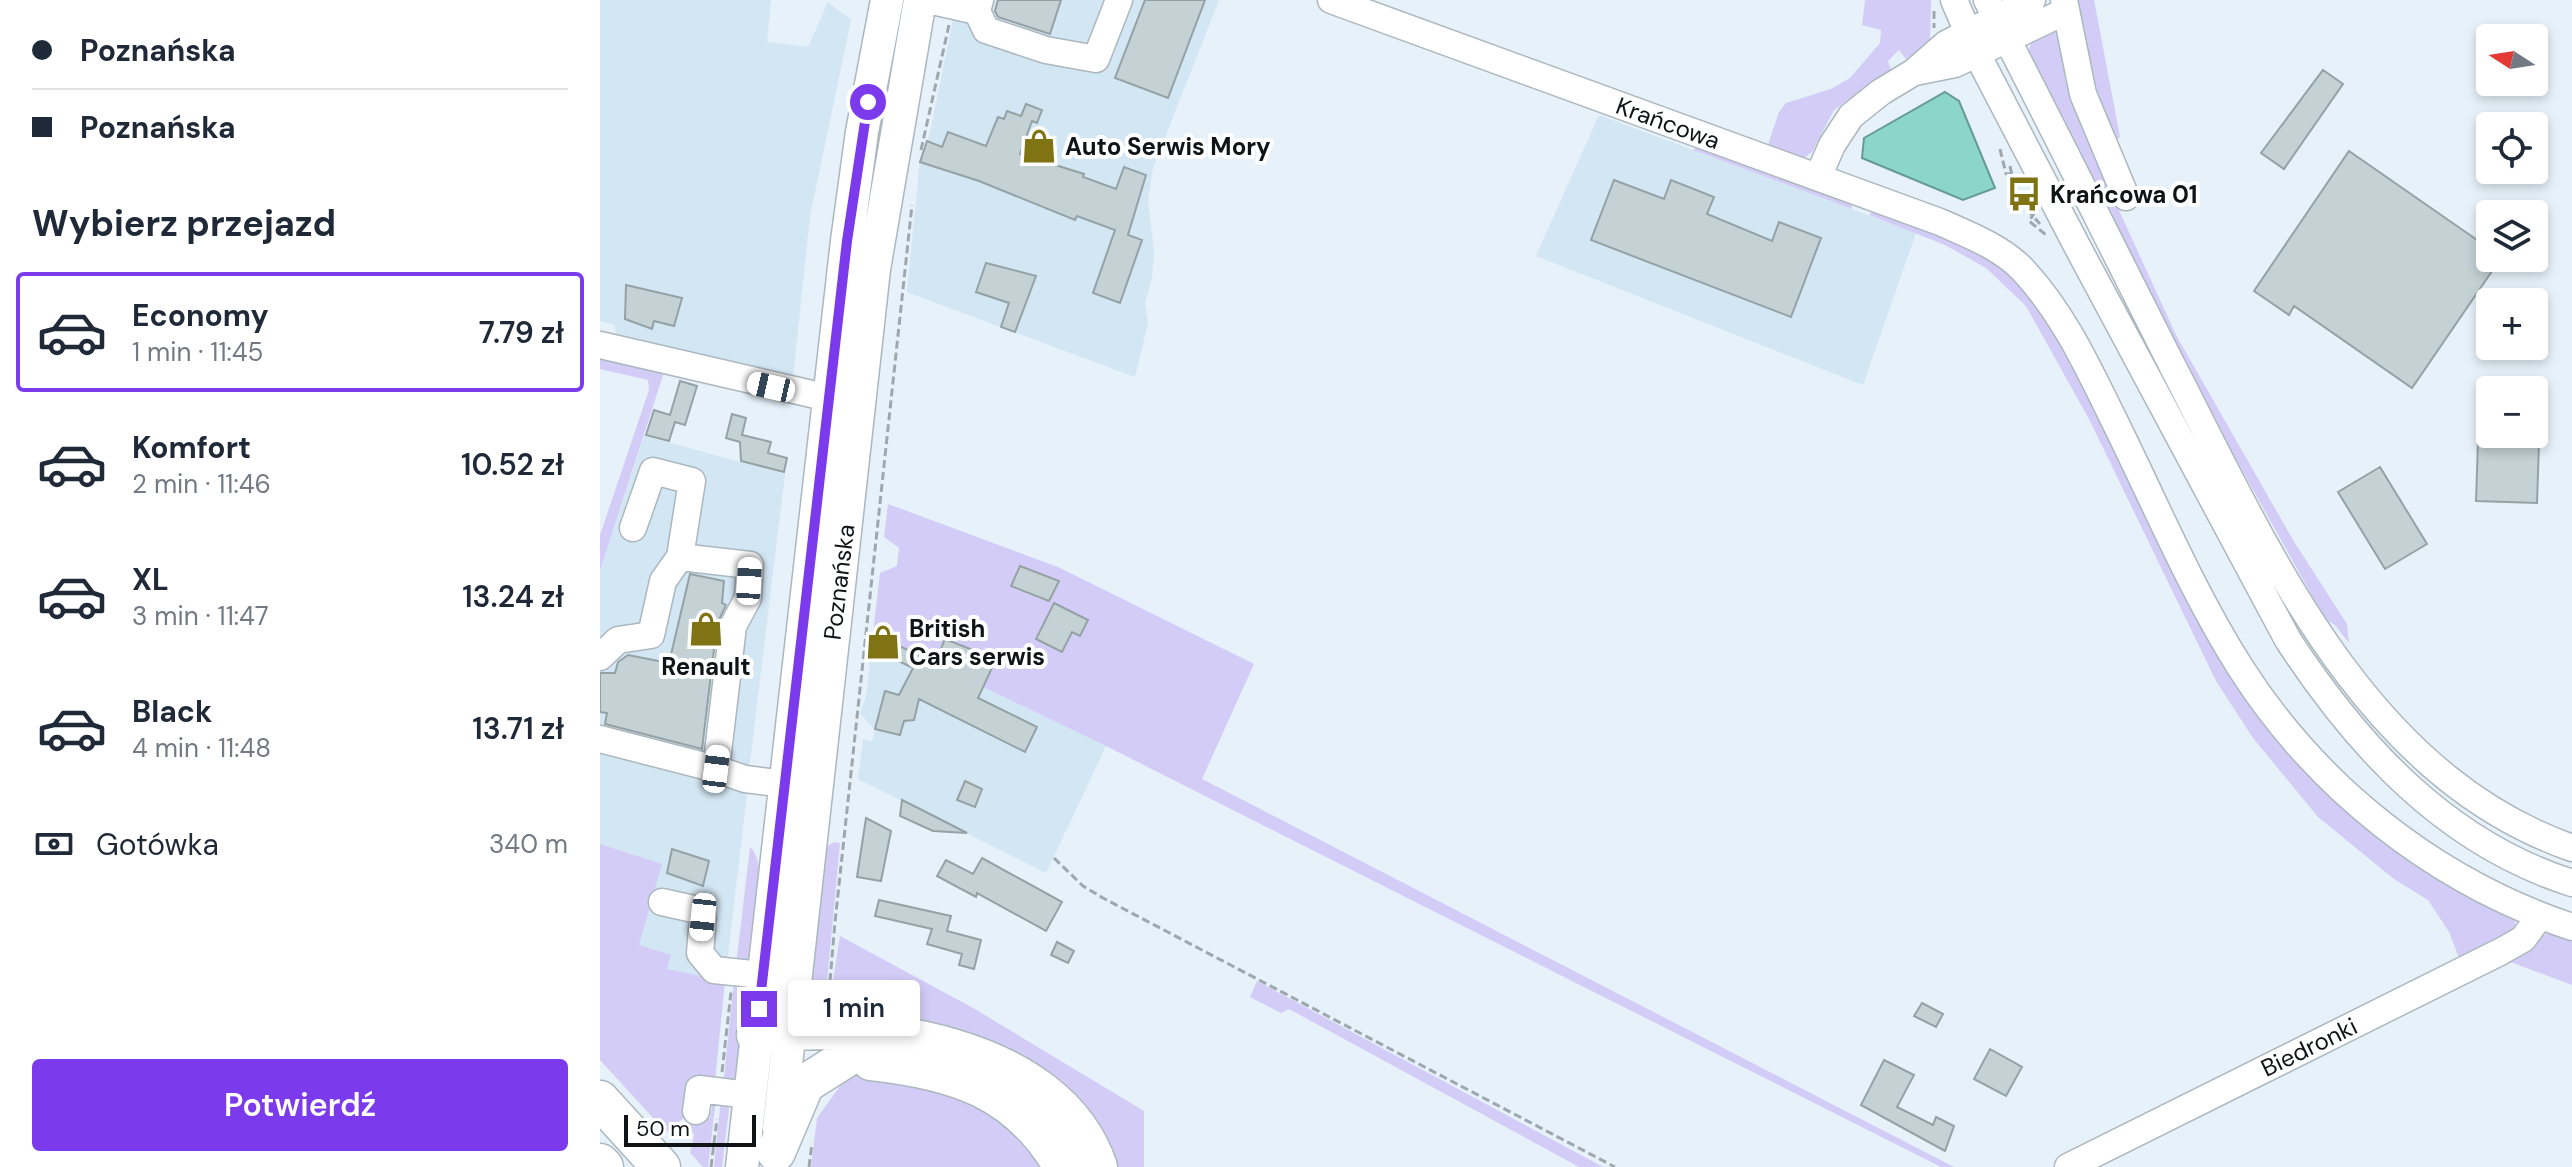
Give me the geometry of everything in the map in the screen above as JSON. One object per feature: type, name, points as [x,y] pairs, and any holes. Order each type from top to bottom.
[{"type":"highway","points":[[778,1038],[817,1028],[947,1046],[1003,1065],[1059,1105],[1079,1130],[1098,1167]]},
{"type":"highway","points":[[778,1038],[846,1058],[904,1064],[980,1086],[1034,1124],[1063,1167]]},
{"type":"highway","points":[[775,1160],[805,1084],[846,1058]]},
{"type":"highway","points":[[600,1100],[661,1167]]},
{"type":"main road","name":"Poznańska","points":[[742,1167],[749,1095],[778,1038],[762,975],[862,132],[887,0]]},
{"type":"main road","name":"Poznańska","points":[[775,1160],[778,1038],[874,269],[920,0]]},
{"type":"street","points":[[959,4],[986,30],[1046,50],[1096,59],[1119,0]]},
{"type":"street","name":"Krańcowa","points":[[1331,0],[1940,222],[2003,253],[2022,269],[2058,313],[2195,584],[2239,666],[2272,712],[2321,770],[2373,818],[2472,883],[2540,916],[2572,927]]},
{"type":"street","points":[[1818,177],[1832,145],[1851,116],[1881,92],[1914,72],[1936,70],[1972,43],[1996,18],[2032,0]]},
{"type":"street","points":[[1944,2],[1972,43],[2288,640],[2324,696],[2378,760],[2434,809],[2493,847],[2572,883]]},
{"type":"street","points":[[1996,18],[2065,5],[2083,94],[2126,197]]},
{"type":"street","points":[[1996,18],[2259,535],[2318,632],[2377,709],[2429,761],[2508,817],[2572,848]]},
{"type":"street","points":[[600,345],[829,398]]},
{"type":"street","points":[[600,657],[618,640],[651,635],[663,581],[680,557],[703,483],[653,471],[633,528]]},
{"type":"street","points":[[680,557],[750,565],[748,598],[733,626],[716,769]]},
{"type":"street","points":[[600,739],[745,779],[784,784]]},
{"type":"street","points":[[662,902],[698,910],[703,917],[700,953],[714,970],[762,975]]},
{"type":"street","name":"Biedronki","points":[[2068,1167],[2500,952],[2523,939],[2540,916]]},
{"type":"street","points":[[696,1111],[699,1089],[749,1095]]},
{"type":"path","points":[[1934,31],[1944,2]]},
{"type":"path","points":[[918,158],[959,4]]},
{"type":"path","points":[[848,1012],[830,981],[912,204]]},
{"type":"path","points":[[1054,858],[1083,886],[1103,898],[1615,1167]]},
{"type":"shaded area","points":[[600,0],[771,0],[767,42],[808,47],[828,2],[851,20],[810,216],[793,378],[616,334],[615,325],[600,321]]},
{"type":"shaded area","points":[[957,0],[1219,0],[1153,168],[1148,200],[1154,251],[1152,278],[1145,303],[1148,323],[1135,377],[907,292],[920,159],[929,137]]},
{"type":"shaded area","points":[[1865,0],[1931,0],[1930,43],[1906,59],[1899,50],[1888,61],[1891,70],[1834,110],[1812,152],[1803,159],[1766,151],[1779,112],[1786,103],[1831,89],[1850,78],[1880,43],[1881,30],[1862,25]]},
{"type":"shaded area","points":[[2074,0],[2094,0],[2120,137],[2111,143],[2090,92]]},
{"type":"shaded area","points":[[2043,29],[2056,31],[2064,39],[2065,80],[2091,149],[2176,335],[2293,540],[2347,624],[2349,643],[2335,625],[2325,619],[2208,409],[2026,59],[2033,37]]},
{"type":"shaded area","points":[[1945,92],[1959,101],[1995,188],[1963,200],[1862,158],[1864,138]]},
{"type":"shaded area","points":[[1599,115],[1916,233],[1863,385],[1536,256]]},
{"type":"shaded area","points":[[1701,144],[1851,202],[1852,209],[1693,150]]},
{"type":"shaded area","points":[[1874,210],[1958,243],[1996,265],[2032,293],[2320,783],[2516,918],[2514,934],[2461,963],[2449,932],[2428,900],[2394,879],[2318,817],[2253,738],[2216,681],[2090,421],[2026,306],[1986,268],[1945,245],[1869,215]]},
{"type":"shaded area","points":[[600,353],[664,372],[600,571],[600,535],[649,390],[648,380],[600,369]]},
{"type":"shaded area","points":[[644,436],[785,474],[750,762],[743,791],[747,793],[725,981],[666,969],[638,945],[661,864],[600,844],[600,571]]},
{"type":"shaded area","points":[[888,504],[1058,567],[1254,664],[1202,779],[1954,1167],[1941,1167],[1106,746],[873,634],[880,573],[897,566],[899,548],[884,537]]},
{"type":"shaded area","points":[[873,634],[1106,746],[1046,873],[858,779],[863,739],[872,742],[875,730],[860,713],[866,697]]},
{"type":"shaded area","points":[[834,842],[840,843],[827,982],[842,1006],[841,1019],[827,1012],[810,985],[826,847]]},
{"type":"shaded area","points":[[600,844],[662,864],[639,945],[671,955],[667,969],[725,981],[715,1081],[692,1077],[686,1089],[695,1117],[710,1118],[713,1100],[716,1099],[708,1167],[703,1167],[690,1153],[694,1135],[685,1117],[666,1132],[600,1060]]},
{"type":"shaded area","points":[[750,847],[759,868],[757,913],[749,963],[736,966]]},
{"type":"shaded area","points":[[2554,929],[2572,934],[2572,985],[2505,960]]},
{"type":"shaded area","points":[[840,936],[973,1008],[1144,1111],[1144,1167],[1115,1167],[853,1012],[833,980]]},
{"type":"shaded area","points":[[734,981],[748,986],[735,1077],[728,1086],[723,1087]]},
{"type":"shaded area","points":[[1257,981],[1603,1167],[1579,1167],[1289,1009],[1281,1013],[1250,997]]},
{"type":"shaded area","points":[[853,1068],[996,1104],[1049,1167],[811,1167],[817,1118]]},
{"type":"shaded area","points":[[721,1098],[729,1109],[722,1167],[714,1167]]},
{"type":"building","points":[[998,0],[1061,0],[1050,34],[998,17],[995,11]]},
{"type":"building","points":[[1145,0],[1205,0],[1168,98],[1115,78]]},
{"type":"building","points":[[2323,70],[2343,84],[2284,169],[2261,153]]},
{"type":"building","points":[[1026,104],[1042,110],[1037,123],[1032,121],[1020,154],[1084,174],[1083,177],[1116,189],[1124,167],[1146,175],[1128,235],[1142,240],[1120,303],[1093,293],[1115,230],[1077,216],[1075,220],[979,181],[920,162],[927,141],[942,147],[948,132],[986,146],[998,117],[1004,119],[1007,111],[1021,116]]},
{"type":"building","points":[[2349,151],[2476,239],[2476,272],[2491,272],[2480,288],[2476,288],[2476,295],[2412,388],[2294,306],[2289,315],[2254,291]]},
{"type":"building","points":[[1614,180],[1664,199],[1671,180],[1714,197],[1707,214],[1772,241],[1779,222],[1821,238],[1791,317],[1591,240]]},
{"type":"building","points":[[986,263],[1036,276],[1015,332],[1001,327],[1009,303],[976,292]]},
{"type":"building","points":[[626,285],[682,298],[674,326],[654,321],[652,329],[625,319]]},
{"type":"building","points":[[680,381],[697,386],[685,425],[675,422],[669,441],[646,435],[654,410],[670,415]]},
{"type":"building","points":[[732,414],[746,418],[742,435],[771,442],[768,453],[787,458],[784,472],[741,461],[740,442],[726,438]]},
{"type":"building","points":[[2478,448],[2539,448],[2537,503],[2476,501]]},
{"type":"building","points":[[2380,467],[2427,544],[2385,569],[2338,492]]},
{"type":"building","points":[[1020,566],[1059,581],[1049,601],[1011,586]]},
{"type":"building","points":[[690,574],[724,581],[722,603],[726,605],[717,624],[702,749],[605,724],[607,713],[600,712],[600,673],[615,673],[618,662],[628,655],[669,663]]},
{"type":"building","points":[[1054,603],[1088,620],[1080,636],[1072,632],[1062,652],[1036,639]]},
{"type":"building","points":[[876,635],[935,663],[945,639],[996,659],[978,698],[1037,727],[1025,752],[919,699],[914,720],[904,721],[900,735],[875,729],[885,691],[899,695],[913,668],[874,649]]},
{"type":"building","points":[[965,781],[982,789],[975,807],[957,800]]},
{"type":"building","points":[[902,800],[967,833],[933,831],[900,816]]},
{"type":"building","points":[[866,818],[891,831],[881,881],[857,877]]},
{"type":"building","points":[[672,849],[709,861],[703,886],[667,873]]},
{"type":"building","points":[[982,858],[1062,902],[1046,931],[977,893],[976,897],[937,876],[946,860],[973,874]]},
{"type":"building","points":[[879,900],[951,916],[947,931],[981,940],[974,969],[959,965],[962,954],[927,944],[932,929],[875,916]]},
{"type":"building","points":[[1057,942],[1074,951],[1068,963],[1051,955]]},
{"type":"building","points":[[1922,1003],[1943,1014],[1936,1027],[1914,1016]]},
{"type":"building","points":[[1990,1049],[2022,1067],[2006,1096],[1974,1079]]},
{"type":"building","points":[[1884,1060],[1914,1075],[1897,1107],[1933,1125],[1936,1117],[1954,1126],[1945,1151],[1861,1105]]},
{"type":"place","name":"Auto Serwis Mory","points":[[1039,146]]},
{"type":"place","name":"Krańcowa 01","points":[[2024,194]]},
{"type":"place","name":"Renault","points":[[706,629]]},
{"type":"place","name":"British Cars serwis","points":[[883,642]]},
{"type":"route","points":[[759,1009],[847,241],[868,102]]}]
